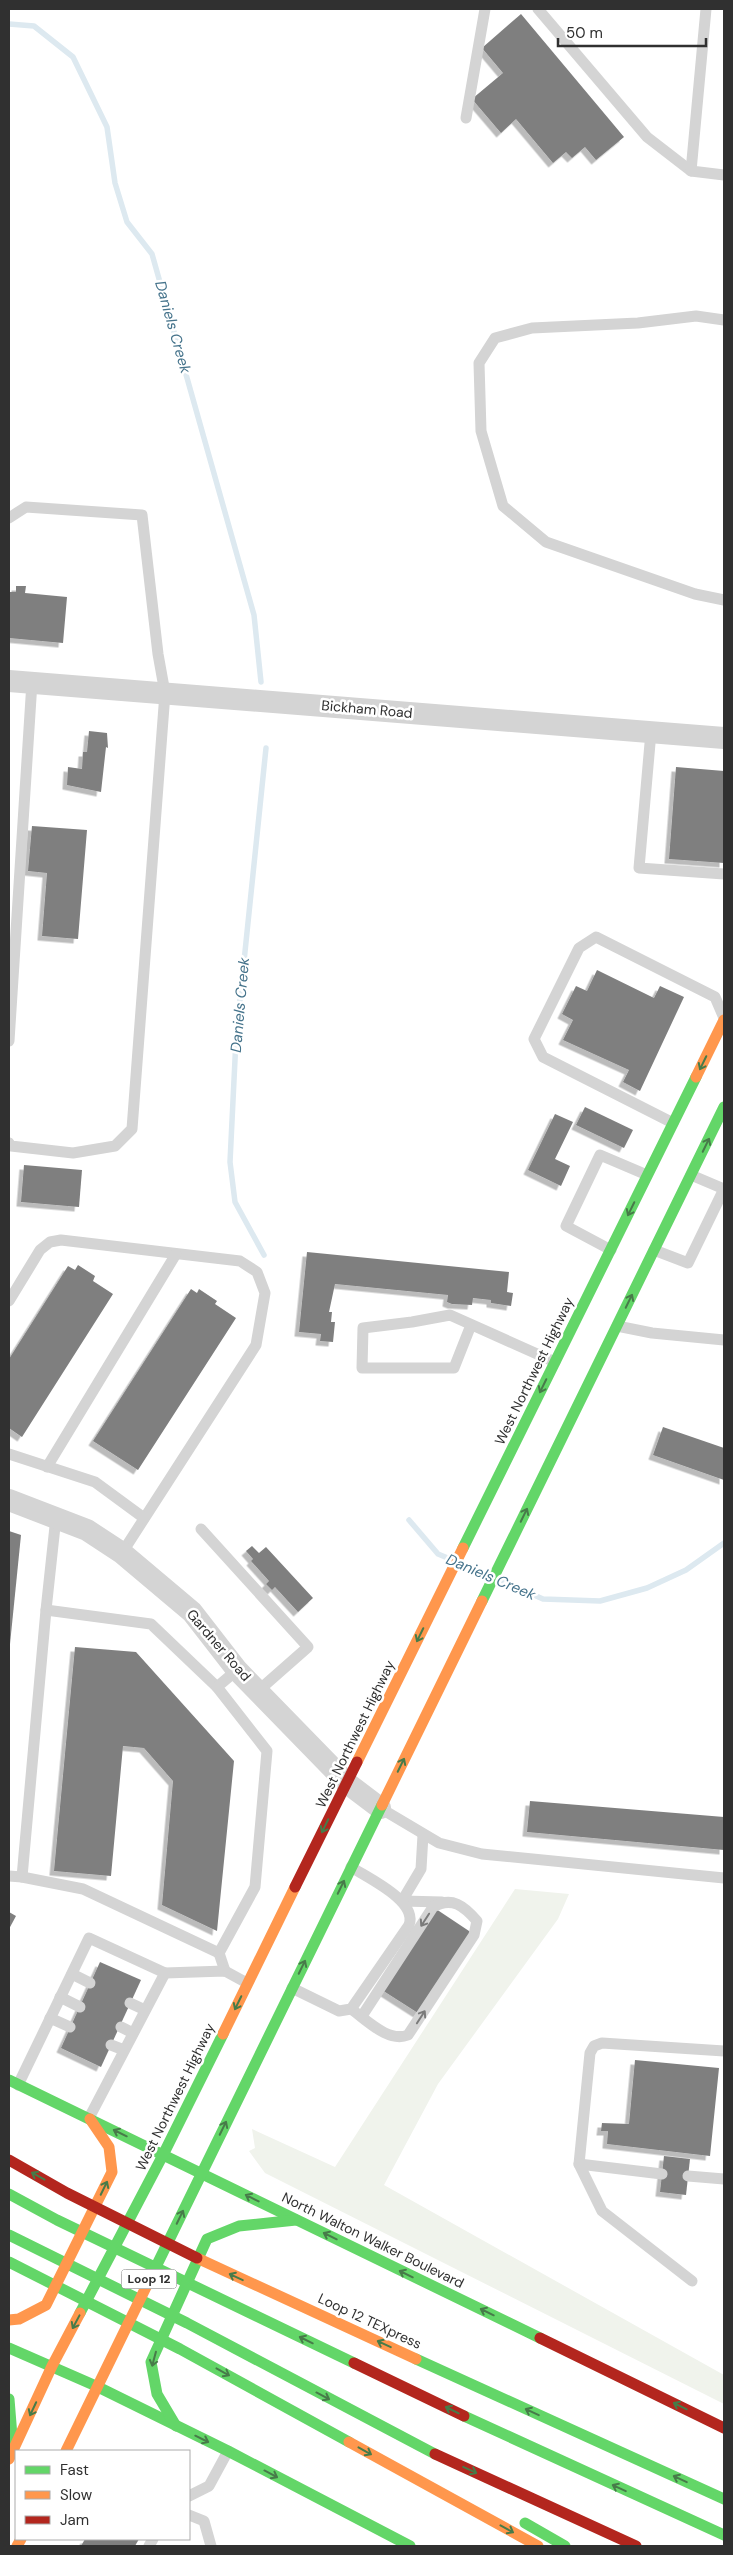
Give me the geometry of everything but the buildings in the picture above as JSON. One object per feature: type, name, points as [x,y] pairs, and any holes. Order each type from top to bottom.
[{"type":"main road","name":"West Northwest Highway","points":[[11,2455],[52,2366],[163,2155],[555,1362],[615,1252],[647,1175],[724,1019]]},
{"type":"main road","points":[[202,2172],[617,1326],[641,1265],[654,1250],[724,1107]]},
{"type":"main road","name":"North Walton Walker Boulevard","points":[[14,2082],[724,2428]]},
{"type":"main road","points":[[9,2320],[19,2319],[46,2305],[112,2172],[109,2147],[89,2118]]},
{"type":"main road","name":"Loop 12 TEXpress","points":[[9,2160],[67,2193],[218,2268],[724,2499]]},
{"type":"main road","name":"Loop 12","points":[[66,2450],[202,2172]]},
{"type":"main road","points":[[9,2194],[57,2220],[496,2431],[724,2536]]},
{"type":"main road","points":[[176,2426],[156,2394],[151,2362],[207,2239],[223,2230],[240,2224],[296,2220]]},
{"type":"main road","points":[[9,2235],[187,2323],[410,2442],[636,2546]]},
{"type":"main road","points":[[9,2262],[180,2349],[538,2546]]},
{"type":"main road","points":[[9,2348],[96,2386],[228,2451],[410,2546]]},
{"type":"main road","points":[[9,2399],[11,2455]]},
{"type":"main road","points":[[410,2442],[452,2476]]},
{"type":"main road","points":[[515,2517],[565,2546]]},
{"type":"street","name":"Bickham Road","points":[[9,681],[724,738]]},
{"type":"street","name":"Gardner Road","points":[[9,1500],[87,1530],[122,1553],[192,1612],[237,1670],[347,1783],[380,1808]]},
{"type":"lane","points":[[466,118],[486,9]]},
{"type":"lane","points":[[538,9],[647,137],[691,171],[724,175]]},
{"type":"lane","points":[[691,171],[706,9]]},
{"type":"lane","points":[[724,320],[696,316],[638,323],[532,328],[495,338],[479,363],[481,431],[503,506],[546,542],[695,594],[724,600]]},
{"type":"lane","points":[[9,518],[26,507],[142,515],[158,654],[165,693],[132,1129],[115,1146],[73,1153],[11,1146],[9,1143]]},
{"type":"lane","points":[[9,1041],[32,682]]},
{"type":"lane","points":[[651,732],[639,868],[724,874]]},
{"type":"lane","points":[[673,1123],[543,1057],[534,1040],[579,948],[596,937],[715,997],[724,1019]]},
{"type":"lane","points":[[615,1252],[566,1226],[600,1155],[647,1175]]},
{"type":"lane","points":[[654,1250],[688,1263],[724,1189],[691,1175]]},
{"type":"lane","points":[[9,1302],[40,1250],[50,1242],[61,1240],[240,1261],[257,1272],[265,1293],[256,1345],[122,1553]]},
{"type":"lane","points":[[47,1467],[176,1254]]},
{"type":"lane","points":[[471,1325],[454,1368],[362,1368],[363,1328],[450,1315],[555,1362]]},
{"type":"lane","points":[[617,1326],[652,1333],[724,1340]]},
{"type":"lane","points":[[9,1454],[95,1482],[144,1518]]},
{"type":"lane","points":[[22,1877],[56,1517]]},
{"type":"lane","points":[[201,1529],[308,1647],[258,1691]]},
{"type":"lane","points":[[46,1610],[151,1624],[217,1687],[267,1752],[254,1887],[219,1953]]},
{"type":"lane","points":[[217,1687],[237,1670]]},
{"type":"lane","points":[[380,1808],[439,1843],[482,1854],[724,1878]]},
{"type":"lane","points":[[402,1901],[421,1869],[423,1835]]},
{"type":"lane","points":[[351,1867],[402,1901],[410,1910],[409,1925],[351,2009]]},
{"type":"lane","points":[[9,1876],[83,1889],[219,1953],[225,1971]]},
{"type":"lane","points":[[292,1988],[339,2011],[351,2009],[383,2032],[396,2037],[408,2036],[474,1935],[477,1920],[465,1907],[452,1902],[402,1901]]},
{"type":"lane","points":[[362,2016],[433,1907],[442,1902]]},
{"type":"lane","points":[[14,2082],[50,2018],[89,1938],[165,1973],[225,1971],[248,1983]]},
{"type":"lane","points":[[89,2118],[165,1973]]},
{"type":"lane","points":[[72,1974],[90,1983]]},
{"type":"lane","points":[[60,1997],[80,2007]]},
{"type":"lane","points":[[130,2003],[145,2010]]},
{"type":"lane","points":[[50,2018],[70,2027]]},
{"type":"lane","points":[[121,2027],[134,2033]]},
{"type":"lane","points":[[692,2280],[602,2211],[579,2164],[590,2053],[594,2046],[602,2043],[724,2051]]},
{"type":"lane","points":[[111,2044],[124,2050]]},
{"type":"lane","points":[[579,2164],[662,2174]]},
{"type":"lane","points":[[688,2176],[724,2180]]},
{"type":"lane","points":[[190,2496],[209,2486],[228,2451]]},
{"type":"lane","points":[[190,2515],[204,2520],[211,2546]]},
{"type":"shaded area","points":[[515,1889],[569,1894],[558,1919],[438,2084],[384,2185],[724,2375],[724,2404],[265,2173],[249,2151],[255,2148],[252,2129],[335,2167]]},
{"type":"waterway","name":"Daniels Creek","points":[[9,24],[34,26],[73,57],[107,127],[115,183],[127,222],[152,254],[254,615],[261,682]]},
{"type":"waterway","name":"Daniels Creek","points":[[264,1255],[235,1202],[230,1162],[236,1039],[266,748]]},
{"type":"waterway","name":"Daniels Creek","points":[[409,1520],[438,1554],[450,1559]]},
{"type":"waterway","name":"Daniels Creek","points":[[500,1580],[543,1599],[600,1601],[647,1588],[686,1570],[724,1543]]},
{"type":"waterway","name":"Daniels Creek","points":[[463,1565],[487,1575]]},
{"type":"traffic: fast","points":[[463,1548],[696,1077]]},
{"type":"traffic: fast","points":[[482,1601],[724,1107]]},
{"type":"traffic: fast","points":[[148,2283],[382,1805]]},
{"type":"traffic: fast","points":[[80,2313],[163,2155],[223,2034]]},
{"type":"traffic: fast","points":[[9,2080],[540,2338]]},
{"type":"traffic: fast","points":[[9,2194],[57,2220],[354,2363]]},
{"type":"traffic: fast","points":[[176,2426],[157,2394],[151,2362],[207,2239],[239,2226],[296,2220]]},
{"type":"traffic: fast","points":[[9,2235],[187,2323],[435,2454]]},
{"type":"traffic: fast","points":[[9,2262],[180,2349],[349,2442]]},
{"type":"traffic: fast","points":[[9,2348],[96,2386]]},
{"type":"traffic: fast","points":[[416,2359],[724,2499]]},
{"type":"traffic: fast","points":[[96,2386],[228,2451],[410,2546]]},
{"type":"traffic: fast","points":[[9,2399],[13,2449]]},
{"type":"traffic: fast","points":[[464,2416],[724,2535]]},
{"type":"traffic: fast","points":[[525,2523],[565,2546]]},
{"type":"traffic: slow","points":[[696,1077],[724,1020]]},
{"type":"traffic: slow","points":[[357,1762],[463,1548]]},
{"type":"traffic: slow","points":[[382,1805],[482,1601]]},
{"type":"traffic: slow","points":[[223,2034],[295,1887]]},
{"type":"traffic: slow","points":[[9,2320],[19,2319],[46,2305],[112,2172],[109,2147],[90,2119]]},
{"type":"traffic: slow","points":[[197,2258],[416,2359]]},
{"type":"traffic: slow","points":[[66,2450],[148,2283]]},
{"type":"traffic: slow","points":[[9,2459],[52,2366],[80,2313]]},
{"type":"traffic: slow","points":[[349,2442],[538,2546]]},
{"type":"traffic: slow","points":[[17,2546],[20,2540]]},
{"type":"traffic: jam","points":[[295,1887],[357,1762]]},
{"type":"traffic: jam","points":[[9,2160],[67,2193],[197,2258]]},
{"type":"traffic: jam","points":[[540,2338],[724,2428]]},
{"type":"traffic: jam","points":[[354,2363],[464,2416]]},
{"type":"traffic: jam","points":[[435,2454],[636,2546]]}]
